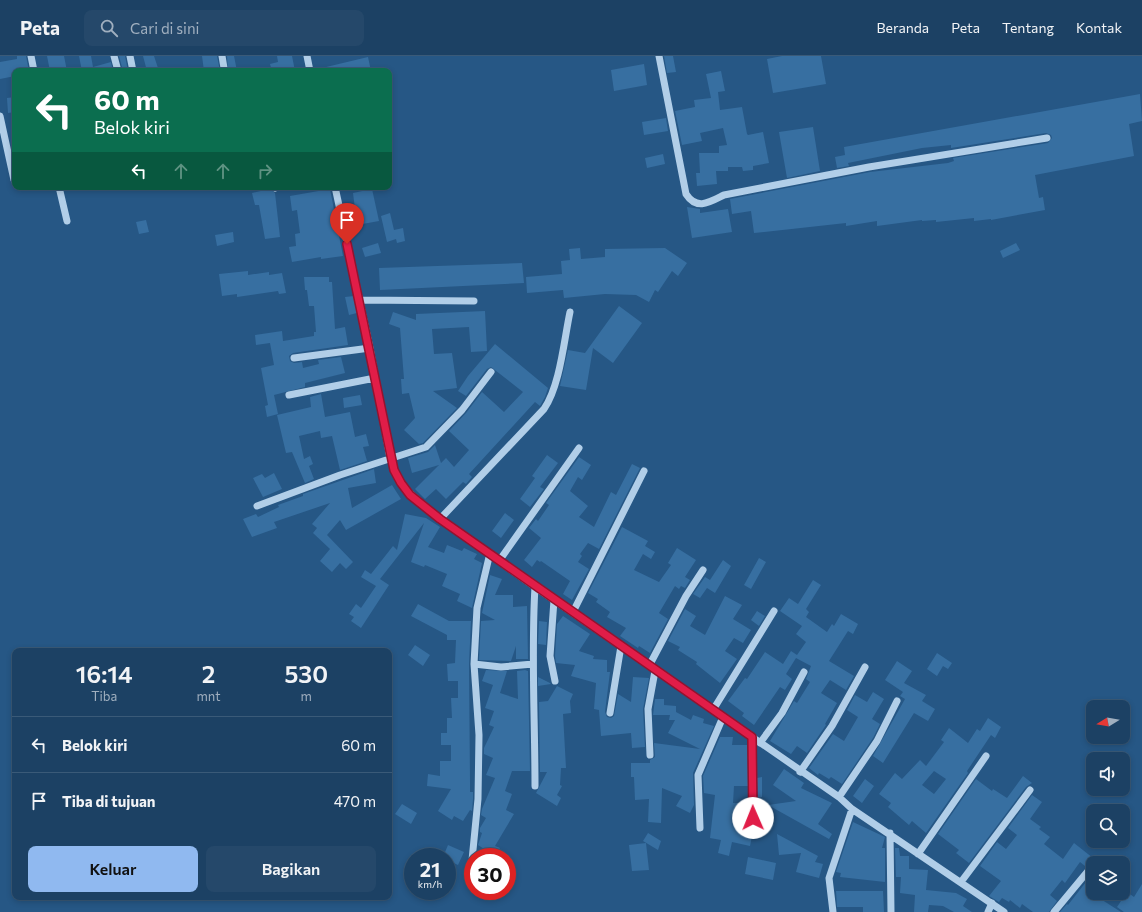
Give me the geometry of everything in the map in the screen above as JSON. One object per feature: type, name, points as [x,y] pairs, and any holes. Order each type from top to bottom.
[{"type":"street","points":[[31,56],[33,68]]},
{"type":"street","points":[[114,56],[117,68]]},
{"type":"street","points":[[130,56],[132,68]]},
{"type":"street","points":[[222,56],[224,68]]},
{"type":"street","points":[[307,56],[309,68]]},
{"type":"street","points":[[659,56],[686,194],[694,202],[700,205],[708,204],[724,195],[869,167],[1047,138]]},
{"type":"street","points":[[0,116],[12,171]]},
{"type":"street","points":[[60,190],[66,221]]},
{"type":"street","points":[[336,190],[370,348],[390,458],[397,477],[405,489],[440,519],[490,553],[535,587],[573,612],[655,671],[714,710],[839,798],[852,809],[890,833],[918,854],[1004,912]]},
{"type":"street","points":[[360,300],[474,301]]},
{"type":"street","points":[[440,519],[549,402],[554,388],[570,312]]},
{"type":"street","points":[[294,358],[370,348]]},
{"type":"street","points":[[257,506],[429,445],[462,410],[491,372]]},
{"type":"street","points":[[289,395],[375,378]]},
{"type":"street","points":[[499,561],[579,448]]},
{"type":"street","points":[[573,612],[644,471]]},
{"type":"street","points":[[473,848],[479,778],[479,735],[474,664],[477,608],[490,553]]},
{"type":"street","points":[[649,666],[686,596],[704,570]]},
{"type":"street","points":[[535,587],[532,632],[536,718],[535,786]]},
{"type":"street","points":[[554,600],[550,656],[555,681]]},
{"type":"street","points":[[714,710],[774,611]]},
{"type":"street","points":[[610,713],[621,646]]},
{"type":"street","points":[[474,664],[501,667],[533,664]]},
{"type":"street","points":[[800,772],[832,726],[865,667]]},
{"type":"street","points":[[650,755],[648,709],[655,671]]},
{"type":"street","points":[[760,743],[782,713],[804,672]]},
{"type":"street","points":[[839,798],[877,740],[898,701]]},
{"type":"street","points":[[700,828],[698,775],[722,717]]},
{"type":"street","points":[[752,737],[753,832]]},
{"type":"street","points":[[918,854],[986,756]]},
{"type":"street","points":[[961,882],[1030,790]]},
{"type":"street","points":[[833,912],[830,878],[852,809]]},
{"type":"street","points":[[890,833],[892,912]]},
{"type":"street","points":[[1054,912],[1086,873]]},
{"type":"street","points":[[988,912],[992,903]]},
{"type":"building","points":[[17,56],[26,56],[28,68],[12,68],[12,77],[0,79],[0,62],[17,59]]},
{"type":"building","points":[[47,56],[64,56],[66,68],[49,68]]},
{"type":"building","points":[[79,56],[91,56],[93,67],[111,62],[112,68],[81,68]]},
{"type":"building","points":[[119,56],[125,56],[127,68],[122,68]]},
{"type":"building","points":[[143,56],[154,56],[158,68],[146,68]]},
{"type":"building","points":[[202,56],[217,56],[219,68],[204,68]]},
{"type":"building","points":[[227,56],[234,56],[236,68],[228,68]]},
{"type":"building","points":[[277,56],[292,56],[294,68],[271,68],[270,64],[278,62]]},
{"type":"building","points":[[664,56],[673,56],[676,72],[667,73]]},
{"type":"building","points":[[782,56],[821,56],[826,84],[773,93],[767,59]]},
{"type":"building","points":[[368,57],[370,68],[322,68]]},
{"type":"building","points":[[644,64],[647,85],[614,91],[611,70]]},
{"type":"building","points":[[721,71],[725,91],[718,92],[720,110],[742,107],[747,134],[763,132],[769,163],[753,166],[753,170],[743,171],[742,167],[728,167],[728,171],[716,171],[717,184],[697,186],[696,173],[700,173],[699,153],[719,153],[719,146],[727,145],[723,128],[700,133],[702,141],[682,145],[675,111],[695,107],[694,100],[711,98],[706,74]]},
{"type":"building","points":[[1140,94],[1142,121],[1129,124],[1134,156],[1035,175],[1039,198],[1043,197],[1045,210],[991,220],[974,221],[974,218],[936,222],[936,220],[922,220],[877,226],[877,221],[846,226],[846,223],[754,233],[751,211],[732,214],[730,199],[870,172],[948,163],[954,161],[953,158],[1048,143],[1052,138],[1051,135],[1046,133],[951,148],[951,145],[922,148],[848,163],[849,166],[837,168],[835,157],[845,155],[844,147]]},
{"type":"building","points":[[12,97],[12,112],[8,113],[7,98]]},
{"type":"building","points":[[666,118],[668,131],[644,135],[642,122]]},
{"type":"building","points":[[813,127],[820,171],[787,178],[779,132]]},
{"type":"building","points":[[663,154],[665,164],[647,168],[645,158]]},
{"type":"building","points":[[271,190],[275,193],[280,237],[265,239],[259,205],[255,205],[252,193]]},
{"type":"building","points":[[330,190],[343,256],[321,259],[321,257],[292,262],[289,247],[296,246],[295,234],[300,233],[297,210],[292,211],[290,196]]},
{"type":"building","points":[[372,190],[379,221],[357,225],[353,193]]},
{"type":"building","points":[[687,207],[700,209],[700,213],[728,209],[732,232],[692,238]]},
{"type":"building","points":[[390,213],[394,230],[403,228],[405,241],[397,243],[396,239],[387,242],[381,216]]},
{"type":"building","points":[[146,220],[149,232],[139,234],[136,222]]},
{"type":"building","points":[[233,232],[234,242],[217,246],[215,235]]},
{"type":"building","points":[[378,243],[381,253],[365,257],[362,248]]},
{"type":"building","points":[[1016,243],[1020,250],[1003,258],[1000,251]]},
{"type":"building","points":[[580,248],[581,259],[605,257],[605,249],[665,248],[687,263],[678,276],[672,271],[658,292],[655,290],[649,302],[636,295],[605,294],[564,298],[563,290],[527,293],[526,277],[562,274],[561,261],[570,260],[569,249]]},
{"type":"building","points":[[522,263],[524,283],[380,290],[379,268]]},
{"type":"building","points":[[248,271],[248,275],[269,272],[269,275],[282,273],[286,293],[279,294],[278,291],[237,297],[237,294],[222,296],[219,274]]},
{"type":"building","points":[[304,277],[329,277],[329,282],[332,282],[335,329],[345,327],[348,345],[293,353],[289,356],[290,361],[294,363],[302,362],[303,368],[319,364],[318,360],[341,357],[345,373],[305,383],[305,387],[274,395],[278,414],[267,417],[265,406],[268,405],[261,368],[274,365],[270,343],[256,345],[255,335],[282,331],[283,341],[314,336],[314,332],[316,332],[314,306],[309,306],[307,290],[305,290]]},
{"type":"building","points":[[354,296],[357,313],[349,315],[345,297]]},
{"type":"building","points":[[619,306],[642,323],[613,363],[593,348],[586,390],[560,386],[568,350],[585,353]]},
{"type":"building","points":[[485,311],[487,351],[471,352],[469,327],[432,329],[434,354],[452,353],[457,388],[433,391],[457,408],[423,443],[419,444],[404,430],[415,418],[409,393],[402,394],[401,379],[404,379],[400,328],[389,324],[393,312],[416,320],[416,314]]},
{"type":"building","points":[[495,344],[548,388],[545,397],[540,406],[535,402],[469,474],[472,477],[466,484],[463,482],[446,499],[436,489],[425,499],[415,489],[439,465],[412,473],[408,458],[428,452],[435,445],[441,463],[446,458],[454,467],[469,450],[449,431],[466,413],[482,392],[504,412],[523,392],[491,367],[487,369],[466,396],[458,391],[468,376]]},
{"type":"building","points":[[321,394],[325,417],[350,412],[355,437],[366,434],[369,446],[363,447],[367,461],[340,470],[332,436],[321,438],[320,431],[299,436],[304,459],[310,456],[313,464],[309,466],[314,479],[305,483],[292,452],[286,453],[277,415],[311,407],[310,397]]},
{"type":"building","points":[[360,395],[362,405],[344,408],[343,398]]},
{"type":"building","points":[[547,455],[558,463],[540,487],[544,489],[530,507],[520,499],[535,478],[532,476]]},
{"type":"building","points":[[579,457],[591,465],[582,480],[578,477],[570,491],[588,506],[579,517],[594,527],[611,492],[616,495],[632,464],[640,468],[599,549],[588,543],[580,554],[582,556],[578,562],[589,569],[572,600],[563,594],[570,581],[541,561],[540,562],[537,560],[532,567],[524,560],[541,538],[529,528],[536,519],[538,521],[549,505],[546,503]]},
{"type":"building","points":[[374,469],[376,483],[348,488],[352,508],[392,485],[401,499],[346,530],[340,520],[327,535],[353,562],[346,569],[340,563],[332,572],[320,561],[330,549],[313,533],[317,528],[312,524],[330,503],[274,522],[277,528],[252,537],[243,519],[256,514],[258,517],[279,507],[278,505],[303,496],[303,494]]},
{"type":"building","points":[[274,473],[282,489],[263,497],[253,478],[262,474],[265,478]]},
{"type":"building","points":[[505,513],[514,520],[501,538],[492,531]]},
{"type":"building","points":[[405,514],[426,518],[440,527],[428,547],[444,553],[447,545],[462,551],[464,548],[477,554],[474,559],[482,563],[472,608],[457,601],[460,594],[442,586],[447,574],[425,565],[424,567],[411,562],[424,523],[380,579],[389,585],[361,628],[351,621],[354,617],[349,614],[356,604],[361,608],[376,586],[361,577],[365,570],[371,574],[393,546],[397,550]]},
{"type":"building","points":[[622,527],[648,541],[645,546],[655,552],[651,559],[643,554],[634,570],[659,582],[671,565],[668,563],[677,548],[696,560],[685,577],[690,580],[685,588],[681,586],[679,589],[675,586],[659,613],[668,619],[650,653],[639,646],[638,648],[620,636],[626,628],[607,617],[610,612],[596,602],[598,599],[588,593]]},
{"type":"building","points":[[759,558],[766,562],[751,589],[744,585]]},
{"type":"building","points":[[723,560],[731,566],[715,593],[707,588],[700,598],[693,594],[705,577],[710,580]]},
{"type":"building","points":[[490,575],[502,579],[495,595],[513,595],[513,607],[527,606],[528,659],[516,659],[516,646],[511,661],[479,660],[481,621],[495,620],[482,613]]},
{"type":"building","points":[[813,580],[821,585],[806,609],[809,612],[806,617],[827,632],[832,624],[834,626],[841,614],[858,624],[853,634],[848,631],[829,661],[854,676],[846,690],[830,680],[821,693],[837,703],[825,724],[826,725],[807,753],[797,746],[791,754],[770,741],[794,701],[797,703],[810,682],[806,679],[811,666],[796,658],[786,674],[792,679],[785,690],[780,687],[754,725],[742,716],[744,713],[728,701],[745,678],[747,679],[765,652],[783,664],[791,651],[797,655],[806,642],[796,634],[802,626],[780,611],[789,598],[798,604]]},
{"type":"building","points":[[725,596],[742,605],[733,619],[751,630],[743,643],[734,638],[725,651],[737,659],[720,683],[696,664],[697,662],[678,650],[680,647],[668,641],[685,609],[696,616],[690,626],[705,635]]},
{"type":"building","points":[[418,604],[449,621],[471,621],[469,664],[470,792],[473,792],[473,799],[472,811],[470,810],[463,821],[454,816],[452,820],[438,811],[451,789],[427,786],[428,774],[440,776],[440,761],[451,761],[451,745],[441,745],[441,733],[447,733],[447,718],[452,718],[451,698],[458,698],[458,681],[448,681],[447,664],[455,663],[456,640],[447,640],[447,635],[411,616]]},
{"type":"building","points":[[757,611],[765,616],[759,626],[751,620]]},
{"type":"building","points":[[563,616],[590,634],[579,651],[594,656],[593,659],[607,660],[607,672],[610,672],[605,712],[607,717],[611,718],[614,716],[618,694],[631,702],[633,677],[649,678],[643,709],[645,747],[632,748],[631,733],[601,736],[599,710],[594,709],[596,683],[571,676],[575,665],[556,663],[557,624]]},
{"type":"building","points":[[539,621],[547,622],[546,645],[538,644]]},
{"type":"building","points":[[415,645],[430,655],[423,666],[408,655]]},
{"type":"building","points":[[937,653],[952,663],[948,669],[943,666],[937,676],[927,669]]},
{"type":"building","points":[[897,661],[912,671],[904,683],[926,695],[922,701],[935,709],[928,721],[914,713],[883,763],[873,756],[905,699],[900,696],[903,692],[885,680]]},
{"type":"building","points":[[486,670],[507,671],[500,693],[518,699],[517,671],[528,671],[530,771],[512,771],[505,791],[512,794],[506,810],[514,814],[495,846],[500,848],[483,848],[478,845],[482,833],[480,832],[480,828],[486,818],[481,815],[482,809],[495,778],[486,775],[493,758],[484,754],[484,748],[494,727],[489,725],[494,711],[485,708],[493,685],[482,681]]},
{"type":"building","points":[[538,677],[550,683],[551,684],[538,686]]},
{"type":"building","points":[[557,686],[573,694],[570,701],[571,713],[563,714],[566,768],[561,768],[560,785],[562,786],[557,795],[561,798],[557,806],[536,793],[547,772],[540,772],[539,702],[548,701]]},
{"type":"building","points":[[873,692],[884,699],[872,719],[880,724],[873,738],[842,784],[831,777],[829,779],[819,773],[818,775],[809,768],[833,734],[844,741],[858,717],[847,710],[855,695],[867,702]]},
{"type":"building","points":[[655,699],[664,699],[664,705],[676,706],[676,712],[691,720],[693,715],[704,719],[703,723],[714,726],[693,773],[694,805],[690,813],[676,806],[682,796],[662,788],[661,823],[648,822],[649,799],[635,800],[634,777],[631,777],[631,763],[650,763],[650,760],[655,757],[654,743],[700,749],[668,733],[675,720],[669,720],[670,715],[653,715]]},
{"type":"building","points":[[988,718],[1001,727],[995,738],[991,735],[967,771],[968,773],[926,833],[912,821],[909,825],[888,807],[891,803],[879,794],[895,773],[902,779],[920,760],[926,766],[944,742],[941,740],[949,728],[968,743],[977,729],[980,731]],"holes":[[[934,771],[946,779],[934,794],[922,785]]]},
{"type":"building","points":[[720,737],[733,737],[732,745],[747,745],[748,786],[734,786],[733,803],[748,804],[748,831],[752,836],[750,846],[732,842],[729,856],[718,853],[721,840],[710,838],[715,795],[704,793],[703,776]]},
{"type":"building","points":[[784,769],[804,783],[801,788],[832,803],[818,824],[832,834],[829,839],[768,805],[796,801],[773,785]]},
{"type":"building","points":[[1023,776],[1032,783],[1026,787],[969,863],[956,853],[959,850],[938,834],[976,779],[992,791],[993,789],[1007,798]]},
{"type":"building","points":[[762,777],[762,797],[758,797],[757,778]]},
{"type":"building","points":[[865,779],[874,786],[862,803],[853,796]]},
{"type":"building","points":[[1032,795],[1042,802],[1030,819],[1041,827],[1039,829],[1050,837],[1044,844],[1063,859],[1074,843],[1090,856],[1086,856],[1086,865],[1080,862],[1065,883],[1062,880],[1050,895],[1057,901],[1049,912],[1033,912],[1022,904],[1020,908],[1010,900],[1009,902],[1002,898],[999,902],[989,896],[1001,881],[980,866],[997,842],[1006,849],[1017,835],[1008,828]]},
{"type":"building","points":[[402,804],[417,813],[411,824],[395,814]]},
{"type":"building","points":[[853,822],[885,837],[882,848],[885,848],[885,882],[840,877],[841,873],[836,872]]},
{"type":"building","points":[[648,833],[661,841],[658,850],[643,841]]},
{"type":"building","points":[[777,834],[818,856],[815,862],[823,864],[819,878],[796,872],[801,853],[779,855]]},
{"type":"building","points":[[646,843],[649,870],[632,871],[629,845]]},
{"type":"building","points":[[448,845],[455,848],[447,848]]},
{"type":"building","points":[[456,848],[464,852],[458,865],[456,864]]},
{"type":"building","points":[[895,848],[899,848],[900,856],[909,856],[909,869],[928,870],[926,890],[956,893],[967,899],[963,906],[972,912],[954,912],[943,906],[929,905],[928,912],[914,912],[915,895],[900,893],[901,877],[896,877]]},
{"type":"building","points":[[748,857],[776,863],[773,880],[745,874]]},
{"type":"building","points":[[1086,882],[1086,900],[1102,900],[1121,912],[1060,912],[1067,904],[1068,905]]},
{"type":"building","points":[[1142,884],[1142,912],[1124,912],[1117,907],[1122,900],[1130,900],[1130,894],[1134,897]]},
{"type":"building","points":[[836,891],[883,891],[884,912],[863,912],[863,907],[837,907]]},
{"type":"route","points":[[347,244],[370,348],[390,458],[397,477],[401,483],[410,495],[440,519],[490,553],[544,594],[573,612],[655,671],[752,737],[753,818]]}]
